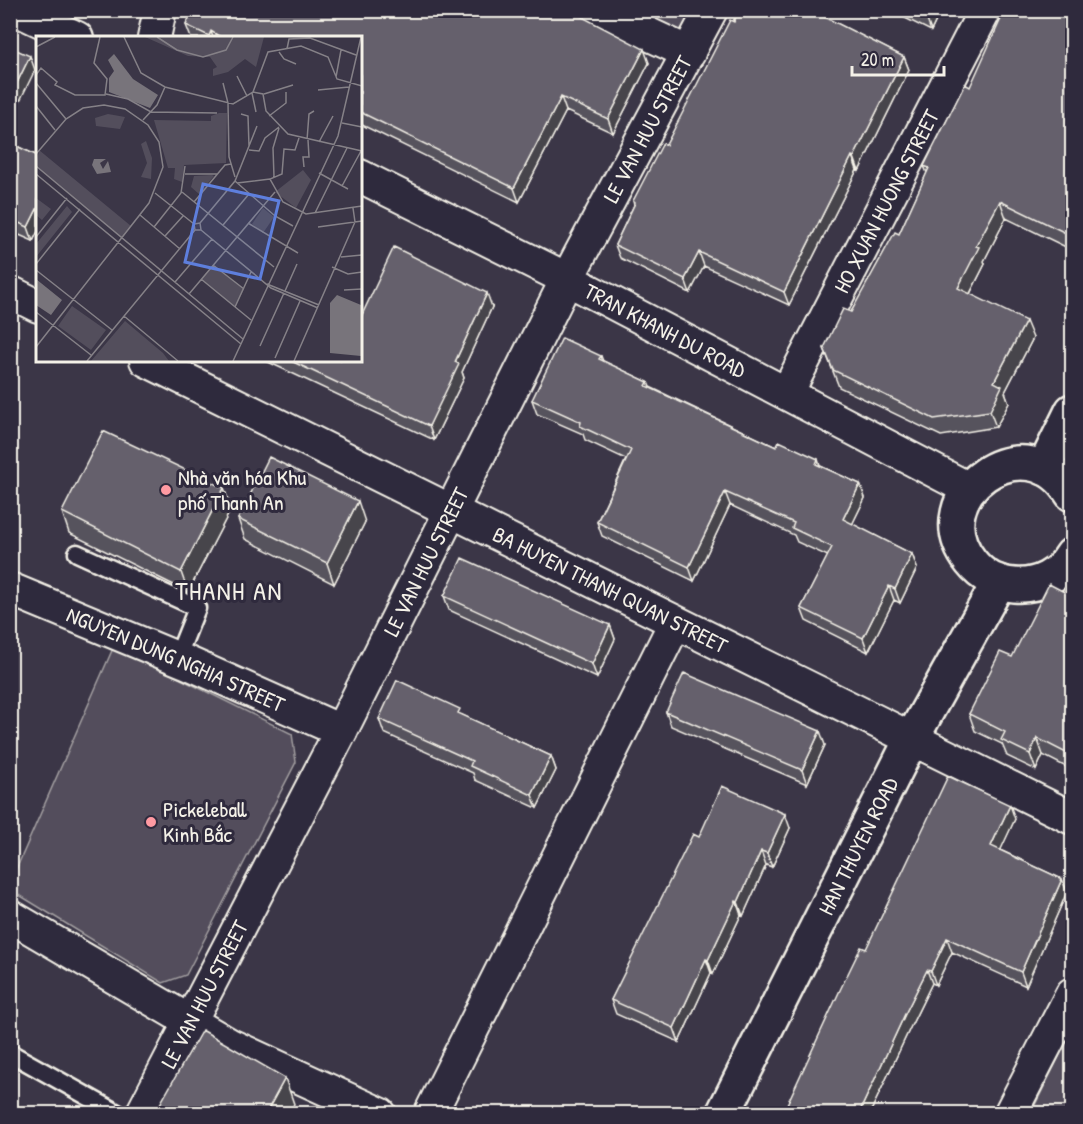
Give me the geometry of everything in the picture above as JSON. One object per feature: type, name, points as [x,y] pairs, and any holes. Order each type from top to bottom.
[{"type":"street","points":[[18,10],[73,36]]},
{"type":"street","points":[[154,36],[160,10]]},
{"type":"street","points":[[597,10],[689,53]]},
{"type":"street","name":"LE VAN HUU STREET","points":[[142,1113],[341,731],[567,279],[711,10]]},
{"type":"street","name":"HO XUAN HUONG STREET","points":[[787,393],[985,10]]},
{"type":"street","name":"TRAN KHANH DU ROAD","points":[[362,177],[567,279],[969,489]]},
{"type":"street","points":[[10,292],[36,305]]},
{"type":"street","name":"BA HUYEN THANH QUAN STREET","points":[[150,362],[1072,818]]},
{"type":"street","points":[[1044,468],[1072,411]]},
{"type":"street","points":[[1072,494],[1063,481],[1044,468],[1025,463],[1005,465],[987,472],[969,489],[959,511],[960,540],[974,566],[999,582],[1019,586],[1039,582],[1057,573],[1072,555]]},
{"type":"street","name":"HAN THUYEN ROAD","points":[[723,1113],[911,740],[999,582]]},
{"type":"street","name":"NGUYEN DUNG NGHIA STREET","points":[[10,589],[177,658],[341,731]]},
{"type":"street","points":[[430,1113],[675,623]]},
{"type":"street","points":[[10,916],[230,1045],[380,1113]]},
{"type":"street","points":[[1010,1113],[1072,994]]},
{"type":"lane","points":[[77,554],[197,608],[177,658]]},
{"type":"lane","points":[[12,1054],[119,1113]]},
{"type":"shaded area","points":[[597,11],[711,11],[689,53]]},
{"type":"shaded area","name":"Pickeleball Kinh Bắc","points":[[114,646],[292,734],[296,762],[186,975],[163,983],[11,890],[11,881]]},
{"type":"shaded area","points":[[1072,1031],[1072,1113],[1031,1113]]},
{"type":"building","points":[[193,10],[569,10],[644,49],[608,119],[561,97],[514,188],[362,113],[362,36],[219,36],[211,31],[209,36],[186,25]]},
{"type":"building","points":[[739,10],[811,10],[904,57],[784,292],[699,252],[685,279],[615,245],[635,203],[633,201],[663,143],[666,145],[730,20],[734,22]]},
{"type":"building","points":[[912,10],[929,10],[926,17]]},
{"type":"building","points":[[1005,10],[1072,10],[1072,236],[1000,201],[976,246],[979,247],[958,288],[1026,321],[994,382],[1002,386],[990,411],[934,419],[833,370],[824,348],[843,309],[851,312],[895,232],[899,234],[929,168],[924,166],[965,84],[970,87]]},
{"type":"building","points":[[10,47],[30,56],[10,97]]},
{"type":"building","points":[[10,143],[36,155],[36,211],[28,227],[10,219]]},
{"type":"building","points":[[394,247],[487,293],[455,362],[459,364],[429,426],[293,362],[362,362],[362,315]]},
{"type":"building","points":[[562,338],[601,356],[599,359],[648,382],[646,386],[776,447],[779,441],[818,459],[816,464],[860,484],[843,519],[912,554],[895,589],[889,586],[863,638],[801,608],[832,547],[792,528],[794,523],[725,492],[689,567],[597,522],[631,450],[580,426],[581,422],[532,400]]},
{"type":"building","points":[[103,431],[224,488],[181,572],[62,512]]},
{"type":"building","points":[[269,457],[358,501],[327,563],[238,519]]},
{"type":"building","points":[[462,558],[610,625],[592,664],[444,596]]},
{"type":"building","points":[[1049,584],[1072,596],[1072,756],[1037,738],[1030,754],[1001,740],[1005,732],[969,714],[1000,652],[1012,657]]},
{"type":"building","points":[[684,673],[820,731],[802,770],[666,712]]},
{"type":"building","points":[[397,680],[460,709],[458,713],[551,756],[532,795],[470,766],[472,761],[379,719]]},
{"type":"building","points":[[948,776],[1010,805],[991,846],[1062,879],[1021,972],[947,938],[931,971],[927,970],[859,1113],[783,1113],[861,947],[866,949]]},
{"type":"building","points":[[722,786],[785,814],[767,853],[761,851],[738,902],[736,901],[708,960],[706,959],[674,1028],[611,1000],[693,834],[699,837]]},
{"type":"building","points":[[202,1030],[285,1078],[266,1113],[155,1113]]},
{"type":"place","name":"Nhà văn hóa Khu phố Thanh An","points":[[166,490]]},
{"type":"place","name":"Pickeleball Kinh Bắc","points":[[151,822]]},
{"type":"district","name":"THANH AN","points":[[229,590]]}]
